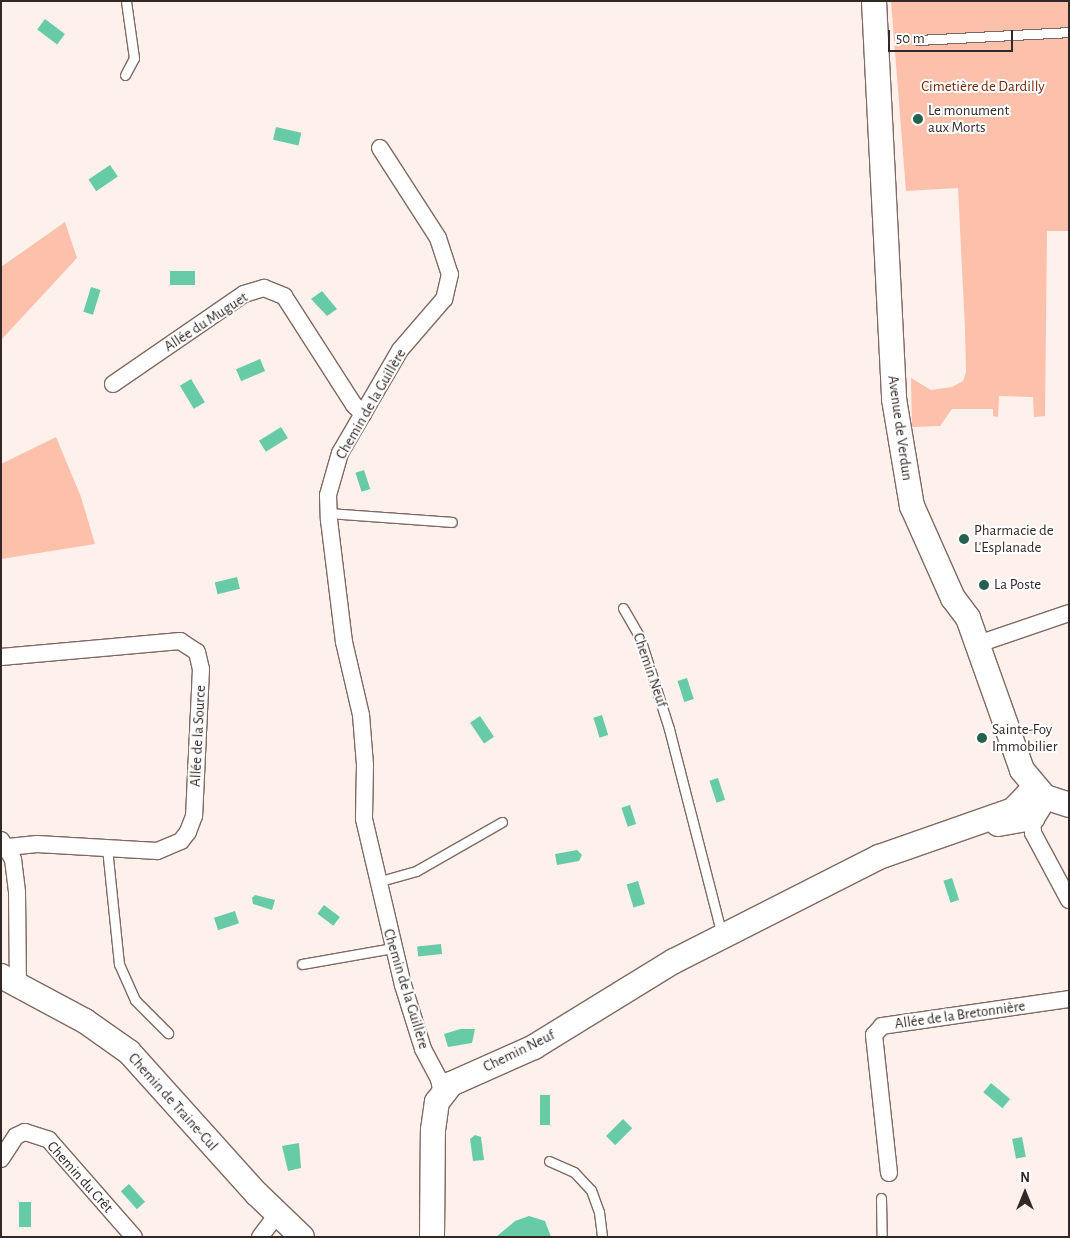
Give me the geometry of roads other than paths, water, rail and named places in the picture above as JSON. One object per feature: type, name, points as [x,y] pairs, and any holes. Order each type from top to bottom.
[{"type":"street","name":"Avenue de Verdun","points":[[874,1],[886,207],[891,365],[899,433],[912,506],[953,598],[968,618],[1022,770],[1040,792]]},
{"type":"street","name":"Chemin de la Guillère","points":[[380,148],[438,238],[450,274],[444,299],[400,350],[335,466],[328,495],[329,513],[344,642],[361,715],[365,765],[364,818],[376,882],[423,1050],[439,1079],[442,1094]]},
{"type":"street","name":"Allée du Muguet","points":[[113,384],[244,294],[264,288],[284,296],[354,405],[364,414]]},
{"type":"street","points":[[978,644],[1069,613]]},
{"type":"street","name":"Allée de la Source","points":[[1,657],[180,641],[197,652],[201,669],[191,828],[181,841],[167,849],[4,843]]},
{"type":"street","points":[[1069,805],[1040,792],[1032,818],[1033,833],[1069,900]]},
{"type":"street","name":"Chemin Neuf","points":[[442,1094],[465,1076],[534,1047],[674,961],[879,857],[1013,810],[1040,792]]},
{"type":"street","name":"Chemin Neuf","points":[[938,835],[1032,818]]},
{"type":"street","name":"Allée de la Source","points":[[4,843],[13,859],[18,892],[10,980]]},
{"type":"street","name":"Chemin de Traine-Cul","points":[[10,980],[85,1021],[129,1052],[216,1149],[302,1237]]},
{"type":"street","name":"Allée de la Bretonnière","points":[[889,1173],[874,1035],[882,1026],[1069,999]]},
{"type":"street","points":[[432,1237],[433,1130],[442,1094]]},
{"type":"street","name":"Chemin du Crêt","points":[[1,1159],[16,1136],[25,1132],[49,1140],[134,1237]]},
{"type":"street","points":[[260,1237],[278,1212]]},
{"type":"lane","points":[[125,75],[134,58],[126,1]]},
{"type":"lane","points":[[918,40],[1069,32]]},
{"type":"lane","points":[[329,513],[452,522]]},
{"type":"lane","name":"Chemin Neuf","points":[[623,608],[640,638],[669,730],[722,938]]},
{"type":"lane","points":[[376,882],[416,871],[502,822]]},
{"type":"lane","points":[[107,848],[119,964],[135,1000],[168,1032]]},
{"type":"lane","points":[[302,964],[393,948]]},
{"type":"lane","points":[[549,1161],[574,1172],[591,1190],[599,1212],[602,1237]]},
{"type":"lane","points":[[881,1198],[882,1237]]},
{"type":"place","name":"Le monument aux Morts","points":[[918,119]]},
{"type":"place","name":"Pharmacie de L'Esplanade","points":[[964,539]]},
{"type":"place","name":"La Poste","points":[[984,585]]},
{"type":"place","name":"Sainte-Foy Immobilier","points":[[982,738]]},
{"type":"park label","name":"Cimetière de Dardilly","points":[[983,87]]}]
